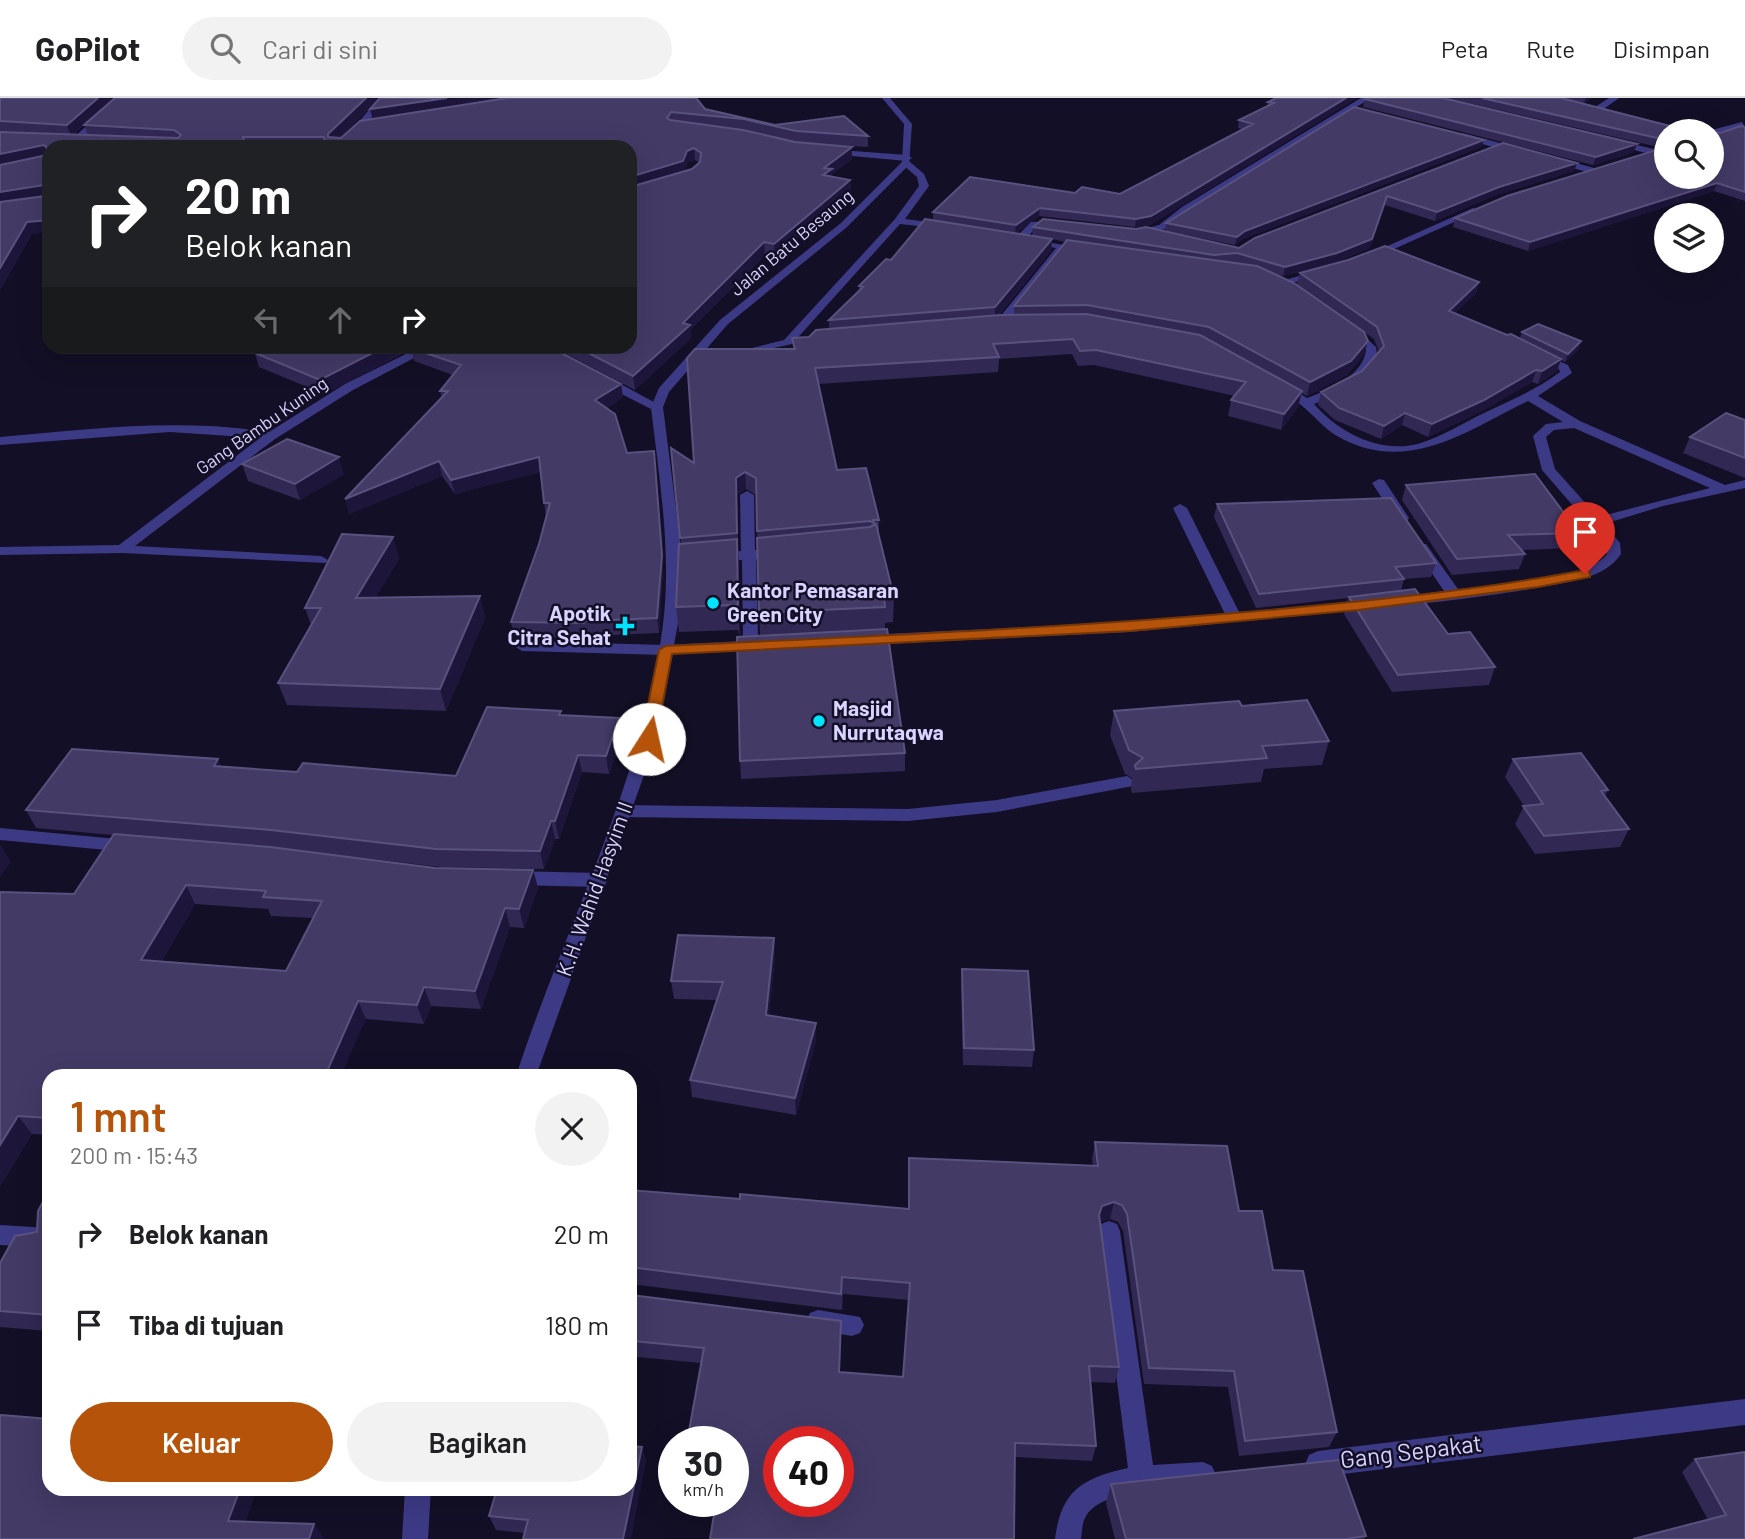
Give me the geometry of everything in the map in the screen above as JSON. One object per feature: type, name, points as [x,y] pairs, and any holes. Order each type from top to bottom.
[{"type":"street","points":[[887,98],[908,124],[906,161]]},
{"type":"street","points":[[1147,232],[1168,223],[1185,209],[1367,98]]},
{"type":"street","points":[[1584,108],[1600,112],[1615,98]]},
{"type":"street","points":[[76,140],[121,99],[133,100]]},
{"type":"street","points":[[350,136],[379,104]]},
{"type":"street","points":[[1349,108],[1362,111]]},
{"type":"street","points":[[1724,129],[1741,125]]},
{"type":"street","points":[[358,128],[372,126]]},
{"type":"street","points":[[1450,133],[1536,155]]},
{"type":"street","points":[[1602,140],[1654,152]]},
{"type":"street","points":[[1482,154],[1500,146]]},
{"type":"street","points":[[788,342],[898,221],[925,186],[921,176],[906,161],[824,151]]},
{"type":"street","points":[[1632,160],[1654,152]]},
{"type":"street","points":[[1547,158],[1596,169],[1565,178]]},
{"type":"street","name":"Jalan Batu Besaung","points":[[657,407],[663,391],[724,323],[844,225],[906,161]]},
{"type":"street","points":[[1361,259],[1491,204]]},
{"type":"street","points":[[898,221],[950,228]]},
{"type":"street","points":[[1068,225],[1039,222],[1015,238],[1098,252]]},
{"type":"street","points":[[1121,232],[1147,232],[1173,237]]},
{"type":"street","points":[[986,326],[1005,325],[1063,246]]},
{"type":"street","points":[[1283,283],[1329,270]]},
{"type":"street","points":[[1306,403],[1325,397],[1370,363],[1373,356],[1368,342],[1343,324]]},
{"type":"street","points":[[727,357],[801,341]]},
{"type":"street","points":[[1270,381],[1306,403],[1323,421],[1355,440],[1392,449],[1416,448],[1435,442],[1559,379],[1566,370],[1526,349]]},
{"type":"street","name":"Gang Bambu Kuning","points":[[122,549],[271,436],[349,387],[416,354]]},
{"type":"street","points":[[691,359],[706,359]]},
{"type":"street","points":[[584,370],[657,407]]},
{"type":"street","points":[[1527,395],[1576,424],[1724,489]]},
{"type":"street","name":"K.H. Wahid Hasyim II","points":[[529,1069],[649,739],[685,562],[673,541],[657,407]]},
{"type":"street","points":[[844,641],[1130,627],[1358,606],[1538,583],[1599,569],[1614,554],[1613,543],[1549,470],[1539,436],[1550,427],[1576,424]]},
{"type":"street","points":[[0,441],[190,426],[241,430],[271,436]]},
{"type":"street","points":[[1378,483],[1453,593]]},
{"type":"street","points":[[1597,522],[1628,511],[1745,484]]},
{"type":"street","points":[[747,495],[751,646]]},
{"type":"street","points":[[1180,508],[1234,617]]},
{"type":"street","points":[[0,551],[122,549],[321,560]]},
{"type":"street","points":[[685,562],[789,552]]},
{"type":"street","points":[[522,646],[666,650],[778,644]]},
{"type":"street","points":[[624,811],[908,815],[998,806],[1127,782]]},
{"type":"street","points":[[0,834],[140,847]]},
{"type":"street","points":[[490,878],[599,880]]},
{"type":"street","points":[[1109,1231],[1142,1480]]},
{"type":"street","points":[[0,1235],[42,1238]]},
{"type":"street","points":[[800,1318],[852,1325]]},
{"type":"street","name":"Gang Sepakat","points":[[1292,1466],[1745,1412]]},
{"type":"street","points":[[1068,1539],[1073,1512],[1082,1500],[1097,1489],[1142,1480],[1224,1473]]},
{"type":"street","points":[[415,1539],[418,1496]]},
{"type":"building","points":[[0,98],[98,98],[67,125],[0,121]]},
{"type":"building","points":[[115,98],[366,98],[328,134],[328,137],[341,138],[360,121],[507,98],[696,98],[705,109],[775,125],[844,116],[868,136],[796,131],[744,119],[671,112],[667,118],[670,120],[743,130],[795,142],[852,147],[824,168],[832,169],[823,175],[850,180],[774,244],[764,242],[683,323],[690,325],[633,376],[590,354],[637,354],[637,185],[692,169],[700,162],[701,153],[694,148],[687,151],[683,161],[637,175],[637,140],[325,140],[324,137],[243,137],[244,140],[42,140],[42,145],[0,154],[0,132],[178,138],[181,135],[174,130],[84,125]]},
{"type":"building","points":[[380,98],[447,98],[370,109]]},
{"type":"building","points":[[1276,98],[1346,98],[1151,216],[1136,219],[1040,208],[1016,225],[933,212],[970,177],[1075,193],[1082,187],[1120,194],[1253,124],[1239,120],[1274,103],[1268,102]]},
{"type":"building","points":[[1366,98],[1443,98],[1637,144],[1596,157]]},
{"type":"building","points":[[1482,98],[1561,98],[1654,122],[1654,137]]},
{"type":"building","points":[[1354,107],[1484,140],[1245,231],[1237,237],[1166,223]]},
{"type":"building","points":[[1745,127],[1745,192],[1724,185],[1724,132]]},
{"type":"building","points":[[1503,143],[1577,163],[1499,187],[1437,212],[1387,196],[1372,239],[1337,253],[1285,267],[1237,253],[1214,255],[1033,227],[1043,219],[1136,229],[1146,227],[1239,248],[1255,238]]},
{"type":"building","points":[[1654,151],[1654,189],[1698,189],[1530,242],[1455,218],[1507,196]]},
{"type":"building","points":[[42,156],[42,185],[0,192],[0,165]]},
{"type":"building","points":[[42,196],[42,221],[27,222],[0,268],[0,202]]},
{"type":"building","points":[[925,219],[1052,239],[995,307],[829,320],[863,287],[859,286],[886,259],[891,260]]},
{"type":"building","points":[[1067,240],[1257,266],[1294,283],[1364,332],[1368,341],[1351,361],[1310,382],[1209,327],[1087,305],[1014,306]]},
{"type":"building","points":[[1385,246],[1479,282],[1449,311],[1507,335],[1511,334],[1561,359],[1542,371],[1536,370],[1484,400],[1432,424],[1405,413],[1384,426],[1339,408],[1321,392],[1362,371],[1384,346],[1377,327],[1300,273],[1348,260]]},
{"type":"building","points":[[1086,314],[1200,335],[1302,391],[1284,414],[1231,400],[1246,382],[1096,350],[1080,351],[1073,339],[993,344],[999,357],[815,368],[837,470],[866,468],[879,520],[873,520],[874,523],[870,521],[757,531],[756,478],[745,472],[736,478],[737,533],[680,538],[671,448],[694,463],[687,358],[695,349],[795,349],[792,338],[809,337],[816,330],[1000,315]]},
{"type":"building","points":[[1538,324],[1581,341],[1568,354],[1522,332]]},
{"type":"building","points":[[257,354],[370,354],[320,380]]},
{"type":"building","points":[[429,354],[563,354],[621,384],[595,400],[615,414],[627,453],[654,451],[662,555],[657,618],[584,623],[511,622],[539,544],[550,503],[544,503],[539,457],[451,480],[439,461],[345,499],[448,391],[440,391],[461,365]]},
{"type":"building","points":[[1726,413],[1745,420],[1745,458],[1690,437]]},
{"type":"building","points":[[287,439],[339,457],[295,484],[242,464]]},
{"type":"building","points":[[1535,474],[1579,533],[1508,535],[1525,554],[1457,559],[1406,485]]},
{"type":"building","points":[[1391,498],[1436,563],[1395,567],[1404,579],[1259,594],[1217,504]]},
{"type":"building","points":[[876,524],[894,597],[884,598],[885,607],[759,613],[757,538],[870,527]]},
{"type":"building","points":[[342,534],[393,537],[356,598],[480,596],[440,689],[278,683],[321,608],[305,608]]},
{"type":"building","points":[[737,539],[738,613],[736,605],[676,607],[679,544]]},
{"type":"building","points":[[1415,589],[1448,634],[1470,632],[1495,667],[1398,675],[1349,597]]},
{"type":"building","name":"Masjid Nurrutaqwa","points":[[887,629],[905,753],[740,761],[737,637]]},
{"type":"building","points":[[1307,700],[1329,741],[1262,746],[1267,758],[1136,769],[1135,765],[1143,758],[1129,750],[1114,711],[1239,701],[1242,706]]},
{"type":"building","points":[[487,707],[561,711],[559,715],[619,718],[606,756],[578,755],[555,821],[551,821],[540,851],[436,849],[271,830],[26,810],[72,749],[218,759],[214,766],[297,772],[303,763],[456,776]]},
{"type":"building","points":[[1581,753],[1608,790],[1601,791],[1629,829],[1544,836],[1523,806],[1543,804],[1513,759]]},
{"type":"building","points":[[114,834],[270,847],[435,868],[533,870],[519,909],[505,908],[475,991],[424,987],[417,1005],[358,1001],[328,1069],[42,1069],[42,1118],[18,1116],[0,1145],[0,892],[74,894]],"holes":[[[186,885],[266,891],[263,897],[322,901],[286,971],[141,960]]]},
{"type":"building","points":[[678,935],[774,938],[766,1015],[816,1023],[795,1098],[690,1080],[723,982],[671,981]]},
{"type":"building","points":[[962,969],[1028,971],[1034,1050],[964,1048]]},
{"type":"building","points":[[1095,1142],[1227,1146],[1239,1211],[1262,1211],[1273,1270],[1303,1271],[1337,1432],[1245,1441],[1234,1371],[1149,1368],[1127,1214],[1122,1205],[1114,1202],[1102,1206],[1099,1215],[1119,1367],[1089,1366],[1096,1446],[1015,1443],[1014,1539],[710,1539],[714,1517],[749,1517],[749,1426],[690,1426],[704,1348],[637,1341],[637,1296],[841,1321],[839,1372],[903,1377],[910,1283],[842,1277],[841,1294],[637,1268],[637,1191],[740,1199],[740,1194],[909,1209],[909,1158],[1098,1166]]},
{"type":"building","points":[[42,1204],[42,1314],[0,1311],[0,1263],[15,1236],[37,1232],[38,1211]]},
{"type":"building","points":[[0,1417],[42,1418],[42,1496],[237,1496],[228,1521],[314,1524],[309,1539],[0,1539]]},
{"type":"building","points":[[637,1447],[642,1447],[637,1471]]},
{"type":"building","points":[[1745,1452],[1745,1539],[1633,1539],[1726,1515],[1695,1459]]},
{"type":"building","points":[[1339,1460],[1366,1536],[1346,1539],[1126,1539],[1111,1484]]},
{"type":"building","points":[[495,1496],[632,1496],[623,1539],[523,1539],[528,1520],[489,1516]]},
{"type":"place","name":"Kantor Pemasaran Green City","points":[[713,603]]},
{"type":"place","name":"Apotik Citra Sehat","points":[[625,626]]},
{"type":"place","name":"Masjid Nurrutaqwa","points":[[819,721]]},
{"type":"route","points":[[649,739],[666,650],[1130,627],[1358,606],[1538,583],[1585,574]]}]
